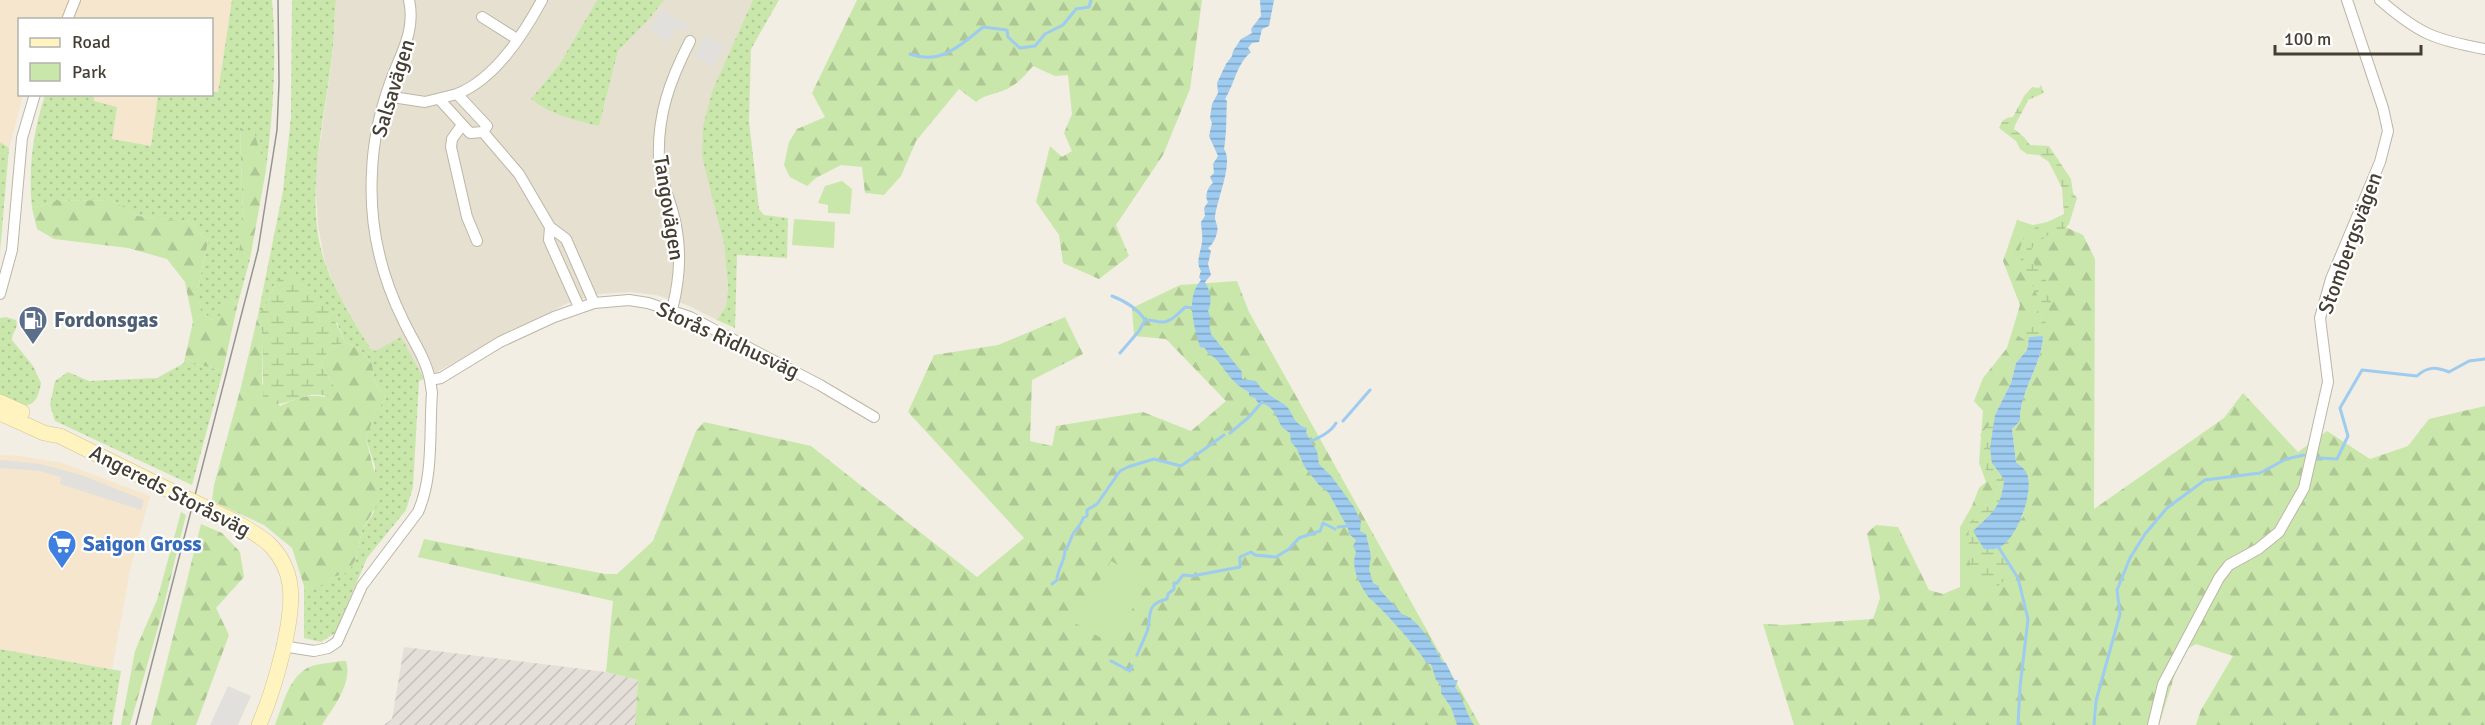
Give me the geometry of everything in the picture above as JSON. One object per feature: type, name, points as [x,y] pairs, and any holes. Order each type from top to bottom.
[{"type":"street","points":[[68,18],[75,0]]},
{"type":"street","name":"Salsavägen","points":[[409,0],[411,19],[409,36],[379,121],[372,172],[377,242],[390,289],[427,367],[430,380]]},
{"type":"street","points":[[386,96],[425,102],[440,100],[469,90],[490,73],[518,39],[542,0]]},
{"type":"street","name":"Stombergsvägen","points":[[2153,725],[2163,684],[2219,578],[2229,565],[2258,549],[2278,532],[2304,488],[2328,382],[2320,318],[2331,279],[2380,162],[2388,131],[2383,108],[2347,0]]},
{"type":"street","points":[[2380,0],[2424,34],[2441,41],[2485,49]]},
{"type":"street","points":[[483,17],[518,39]]},
{"type":"street","name":"Tangovägen","points":[[672,310],[680,270],[680,249],[659,162],[660,119],[672,79],[690,40]]},
{"type":"street","points":[[457,94],[487,126],[483,132]]},
{"type":"street","points":[[0,294],[12,250],[22,138],[34,96]]},
{"type":"street","points":[[440,100],[470,133],[483,132]]},
{"type":"street","points":[[462,125],[452,139],[451,147],[467,217],[477,241]]},
{"type":"street","points":[[483,132],[519,174],[550,227],[566,238],[594,303]]},
{"type":"street","points":[[550,227],[549,240],[579,307]]},
{"type":"street","name":"Storås Ridhusväg","points":[[430,380],[441,378],[518,333],[579,307],[594,303],[629,300],[672,310],[820,385],[874,417]]},
{"type":"street","points":[[282,646],[314,651],[328,648],[337,642],[362,586],[418,512],[427,478],[432,393],[430,380]]},
{"type":"street","name":"Angereds Storåsväg","points":[[0,402],[36,419],[60,436],[234,521],[262,537],[271,546],[288,577],[290,609],[282,646],[259,725]]},
{"type":"street","name":"Angereds Storåsväg","points":[[0,413],[45,433],[60,436]]},
{"type":"shaded area","points":[[0,0],[232,0],[218,92],[213,92],[213,18],[18,18],[18,96],[23,96],[9,148],[0,142]]},
{"type":"shaded area","points":[[336,0],[597,0],[559,65],[531,99],[599,126],[618,51],[664,0],[753,0],[713,89],[715,203],[724,244],[728,287],[726,306],[717,320],[687,305],[656,295],[630,292],[600,294],[566,304],[424,379],[401,338],[375,352],[370,348],[338,293],[325,262],[318,226],[315,177],[332,60]]},
{"type":"shaded area","points":[[661,9],[688,25],[685,31],[676,27],[668,42],[649,31]]},
{"type":"shaded area","points":[[705,35],[724,46],[713,67],[694,56]]},
{"type":"shaded area","points":[[94,96],[158,96],[151,146],[112,139],[94,101]]},
{"type":"shaded area","points":[[0,455],[62,463],[150,496],[131,565],[112,669],[0,649]]},
{"type":"shaded area","points":[[0,460],[40,464],[81,475],[144,500],[141,510],[60,484],[61,477],[40,471],[0,468]]},
{"type":"shaded area","points":[[404,647],[606,672],[638,680],[635,725],[384,725],[392,719]]},
{"type":"shaded area","points":[[228,686],[251,696],[238,725],[210,725]]},
{"type":"green space","points":[[232,0],[272,0],[274,64],[266,170],[254,133],[240,129],[243,219],[240,254],[250,259],[237,307],[234,300],[220,318],[210,320],[198,303],[198,288],[208,241],[189,222],[138,216],[111,200],[56,201],[32,208],[31,164],[37,123],[45,96],[94,96],[94,101],[117,107],[112,139],[151,146],[158,96],[213,96],[213,92],[218,92]]},
{"type":"green space","points":[[292,0],[336,0],[332,56],[317,164],[316,215],[325,263],[340,296],[370,348],[375,351],[401,337],[424,379],[419,381],[413,487],[406,510],[367,558],[335,633],[321,642],[304,638],[304,586],[316,588],[331,578],[348,572],[356,559],[362,530],[374,512],[375,466],[366,439],[375,413],[386,398],[375,383],[372,364],[359,348],[345,342],[337,323],[276,281],[267,303],[258,315],[283,191],[291,117]]},
{"type":"green space","points":[[597,0],[664,0],[618,51],[599,126],[555,113],[531,99],[559,65]]},
{"type":"green space","points":[[753,0],[779,0],[751,49],[749,121],[759,209],[764,215],[788,218],[787,258],[737,255],[735,328],[717,320],[726,306],[728,287],[724,244],[702,156],[703,126],[713,89]]},
{"type":"green space","points":[[857,0],[1202,0],[1190,89],[1163,155],[1116,225],[1129,256],[1099,279],[1063,263],[1059,235],[1036,202],[1050,146],[1062,157],[1072,151],[1064,133],[1072,114],[1068,75],[1055,76],[1033,66],[1011,87],[976,102],[959,89],[916,141],[901,176],[884,195],[865,193],[862,167],[841,165],[816,178],[807,186],[790,177],[784,165],[789,142],[797,129],[825,117],[812,93]]},
{"type":"green space","points":[[2041,85],[2044,93],[2028,100],[2014,129],[2030,145],[2049,146],[2071,179],[2073,193],[2077,198],[2069,224],[2064,229],[2057,229],[2034,245],[2030,252],[2035,266],[2053,290],[2043,336],[2029,337],[2028,342],[2015,334],[2015,329],[2025,329],[2032,321],[2038,308],[2038,301],[2018,255],[2027,232],[2064,214],[2062,188],[2049,162],[2039,155],[2027,154],[2020,149],[2016,141],[1999,128],[2004,120],[2013,117],[2024,96],[2032,87],[2039,88]]},
{"type":"green space","points":[[240,128],[254,132],[266,170],[250,259],[239,254],[243,219]]},
{"type":"green space","points":[[0,142],[9,148],[0,252]]},
{"type":"green space","points":[[842,181],[852,189],[850,214],[828,213],[828,205],[818,203],[825,186]]},
{"type":"green space","points":[[111,200],[138,216],[189,222],[208,241],[198,288],[198,303],[210,320],[220,318],[226,299],[234,300],[237,307],[223,371],[197,364],[185,357],[193,322],[185,282],[167,259],[128,248],[54,239],[37,229],[32,208],[56,201]]},
{"type":"green space","points":[[794,219],[835,222],[834,248],[792,245]]},
{"type":"green space","points":[[2017,220],[2033,225],[2052,221],[2083,235],[2095,259],[2094,509],[2224,418],[2243,393],[2298,452],[2327,431],[2370,459],[2408,446],[2429,419],[2485,406],[2485,725],[2196,725],[2201,710],[2233,656],[2196,644],[2182,652],[2159,725],[1794,725],[1763,624],[1783,625],[1873,619],[1880,598],[1867,533],[1876,525],[1898,527],[1929,590],[1943,594],[1960,587],[1960,527],[1979,488],[1986,482],[1979,463],[1983,411],[1974,401],[1983,378],[2007,348],[2020,305],[2003,261]],"holes":[[[2043,336],[2042,347],[2023,399],[2020,421],[2012,429],[2016,462],[2026,475],[2028,482],[2028,495],[2022,519],[2003,494],[1995,415],[2011,383],[2016,363],[2027,350],[2028,341]]]},
{"type":"green space","points":[[294,275],[325,304],[345,342],[329,349],[321,365],[333,384],[335,396],[311,395],[282,403],[263,405],[263,338],[258,315],[267,303],[276,281]]},
{"type":"green space","points":[[1237,281],[1249,312],[1480,725],[635,725],[638,680],[606,672],[613,601],[418,557],[424,539],[605,574],[617,574],[653,541],[696,431],[704,422],[811,446],[977,577],[1024,538],[908,412],[934,355],[998,345],[1065,317],[1083,354],[1032,380],[1030,441],[1052,446],[1056,426],[1143,412],[1191,431],[1226,401],[1166,339],[1134,336],[1132,308],[1180,285]]},
{"type":"green space","points":[[258,315],[263,338],[262,384],[280,406],[302,397],[325,397],[333,384],[321,365],[329,349],[345,342],[359,348],[372,364],[375,383],[386,398],[375,413],[366,439],[381,498],[362,530],[356,559],[348,572],[331,578],[316,589],[304,586],[292,548],[264,525],[212,501],[214,485]]},
{"type":"green space","points":[[0,318],[16,320],[17,325],[12,340],[33,366],[41,383],[39,393],[31,404],[21,404],[0,395]]},
{"type":"green space","points":[[185,357],[197,364],[223,371],[192,485],[55,421],[50,405],[55,381],[68,372],[89,381],[157,378],[184,363]]},
{"type":"green space","points":[[1996,413],[1990,448],[1992,463],[2004,479],[2003,489],[1999,504],[1973,531],[1980,541],[1999,548],[2012,538],[2008,576],[1994,589],[1983,587],[1970,568],[1969,523],[1986,507],[1992,507],[1997,501],[1997,484],[1985,470],[1982,462],[1985,445],[1980,435],[1991,422],[1990,415]]},
{"type":"green space","points":[[181,512],[186,515],[161,617],[130,725],[121,725],[135,651],[157,600]]},
{"type":"green space","points":[[201,524],[222,533],[240,552],[244,577],[216,608],[229,635],[196,725],[151,725]]},
{"type":"green space","points":[[1111,561],[1148,582],[1112,644],[1075,623]]},
{"type":"green space","points":[[0,649],[121,671],[112,725],[0,725]]},
{"type":"green space","points":[[346,661],[347,678],[336,703],[322,725],[275,725],[292,683],[304,670],[319,664]]},
{"type":"water","points":[[1260,0],[1274,0],[1269,26],[1262,29],[1259,42],[1252,43],[1248,48],[1251,52],[1239,68],[1225,99],[1227,101],[1224,149],[1227,155],[1226,173],[1216,211],[1217,230],[1214,241],[1208,248],[1211,251],[1208,264],[1211,275],[1205,282],[1210,296],[1208,311],[1211,318],[1209,323],[1211,334],[1242,372],[1242,379],[1256,381],[1265,392],[1288,408],[1298,424],[1307,428],[1306,433],[1317,451],[1319,464],[1332,477],[1354,507],[1361,522],[1360,531],[1366,534],[1371,556],[1369,569],[1373,583],[1379,586],[1379,589],[1402,614],[1408,616],[1420,627],[1442,662],[1446,663],[1454,680],[1458,680],[1455,687],[1474,725],[1457,725],[1451,707],[1441,693],[1441,685],[1436,680],[1431,664],[1426,663],[1409,639],[1369,598],[1355,570],[1356,552],[1353,546],[1356,540],[1349,534],[1328,492],[1319,485],[1304,466],[1297,449],[1291,442],[1290,433],[1282,427],[1271,408],[1258,403],[1255,398],[1249,396],[1249,392],[1233,381],[1205,348],[1200,347],[1193,321],[1192,304],[1196,287],[1201,280],[1198,261],[1202,239],[1201,222],[1208,202],[1207,192],[1213,183],[1210,177],[1214,173],[1213,164],[1218,156],[1209,136],[1212,104],[1218,93],[1217,83],[1233,51],[1241,39],[1252,33],[1251,29],[1261,16]]},
{"type":"water","points":[[2043,336],[2039,358],[2023,399],[2020,421],[2012,429],[2016,462],[2025,471],[2028,480],[2027,501],[2018,525],[2005,543],[1996,549],[1984,549],[1973,531],[1995,509],[2001,496],[2004,479],[1992,463],[1990,448],[1995,415],[2011,383],[2016,363],[2027,350],[2029,337]]},
{"type":"waterway","points":[[910,54],[931,57],[949,52],[983,27],[1007,30],[1008,37],[1020,48],[1035,46],[1045,34],[1063,25],[1076,9],[1089,7],[1091,0]]},
{"type":"waterway","points":[[1112,296],[1130,305],[1145,320]]},
{"type":"waterway","points":[[1145,320],[1164,322],[1174,318],[1185,307],[1195,308]]},
{"type":"waterway","points":[[1120,353],[1139,331],[1145,320]]},
{"type":"waterway","points":[[2318,458],[2337,459],[2348,436],[2340,408],[2362,370],[2417,376],[2429,369],[2436,368],[2449,372],[2469,361],[2485,359]]},
{"type":"waterway","points":[[1343,421],[1370,390]]},
{"type":"waterway","points":[[1230,433],[1262,402]]},
{"type":"waterway","points":[[1308,442],[1324,435],[1336,423]]},
{"type":"waterway","points":[[1052,584],[1057,580],[1065,550],[1083,518],[1087,516],[1087,510],[1097,504],[1120,471],[1154,459],[1181,466],[1224,435]]},
{"type":"waterway","points":[[2094,725],[2096,701],[2120,614],[2117,590],[2130,558],[2145,534],[2167,508],[2205,480],[2260,473],[2286,459],[2304,455]]},
{"type":"waterway","points":[[1137,655],[1147,631],[1151,609],[1156,603],[1167,599],[1168,594],[1174,589],[1174,583],[1177,583],[1183,575],[1192,576],[1240,567],[1240,557],[1251,552],[1255,555],[1276,557],[1289,549],[1299,538],[1320,531],[1323,523],[1335,529]]},
{"type":"waterway","points":[[1338,527],[1348,526]]},
{"type":"waterway","points":[[1999,548],[2018,578],[2028,619],[2018,725]]},
{"type":"waterway","points":[[1111,661],[1130,671],[1132,666]]},
{"type":"tram line","points":[[136,725],[258,250],[277,130],[278,0]]},
{"type":"place","name":"Fordonsgas","points":[[33,346]]},
{"type":"place","name":"Saigon Gross","points":[[62,570]]}]
